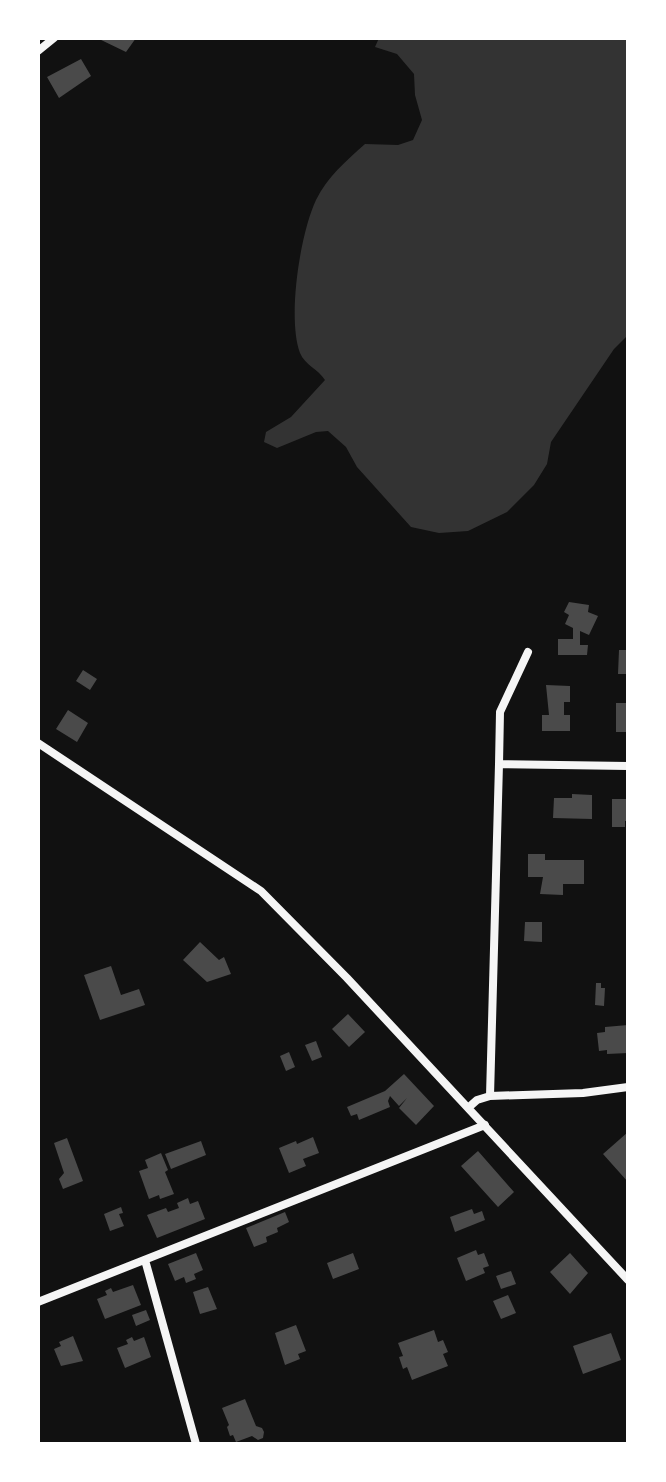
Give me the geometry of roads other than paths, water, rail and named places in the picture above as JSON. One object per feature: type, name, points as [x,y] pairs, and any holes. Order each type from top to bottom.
[{"type":"street","points":[[38,51],[54,38]]},
{"type":"street","points":[[490,1096],[500,712],[528,652]]},
{"type":"street","points":[[38,743],[261,891],[347,978],[628,1280]]},
{"type":"street","points":[[499,764],[628,766]]},
{"type":"street","points":[[468,1108],[477,1100],[490,1096],[583,1093],[628,1087]]},
{"type":"street","points":[[38,1302],[485,1125]]},
{"type":"street","points":[[145,1260],[196,1444]]}]
